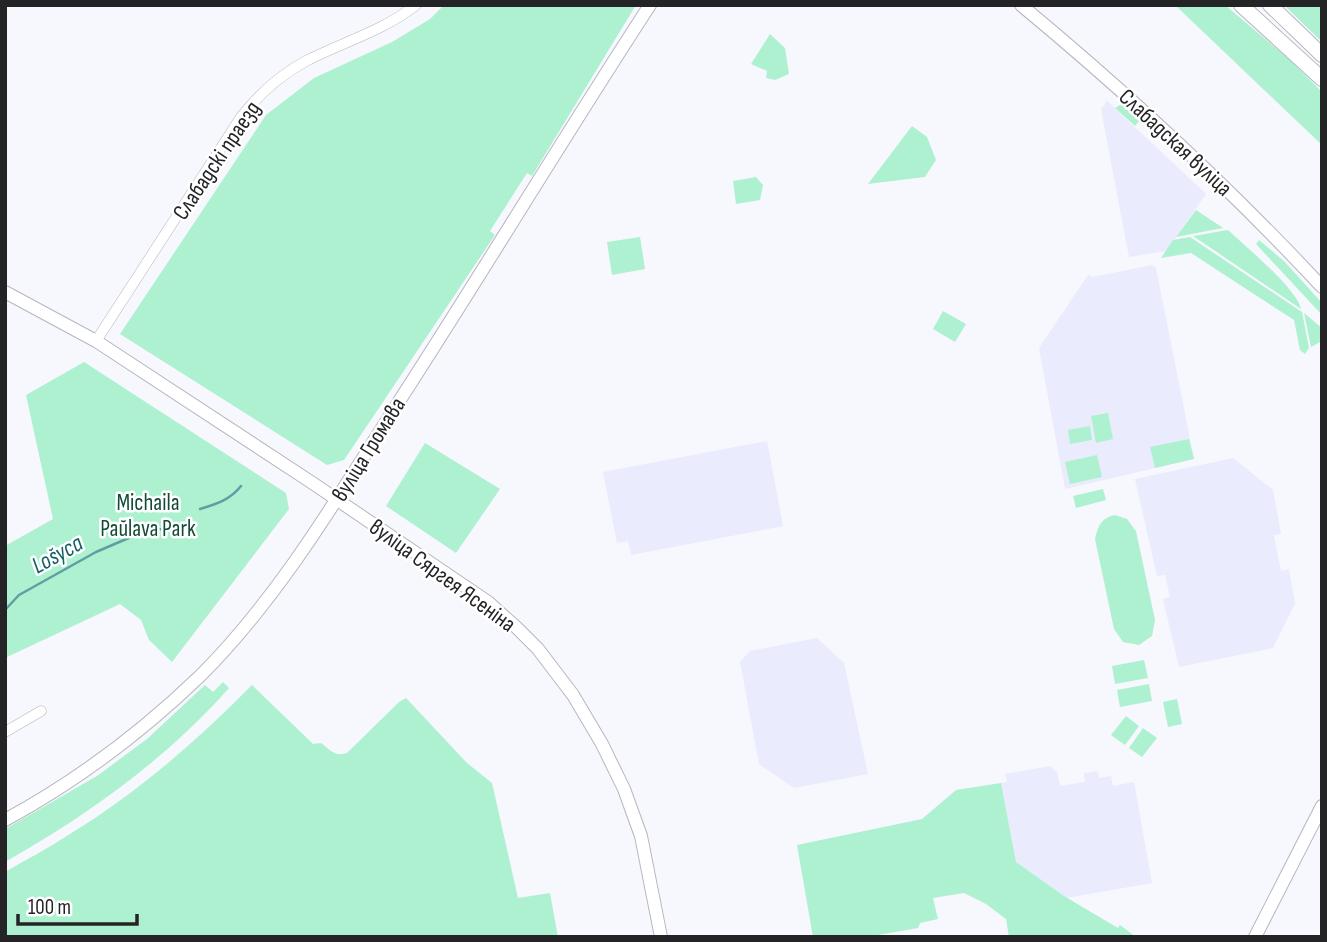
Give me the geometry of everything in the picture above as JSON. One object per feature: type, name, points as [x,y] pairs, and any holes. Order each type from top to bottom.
[{"type":"highway","points":[[1241,5],[1322,79]]},
{"type":"highway","points":[[1270,5],[1322,55]]},
{"type":"main road","name":"вуліца Громава","points":[[5,820],[107,753],[201,675],[252,615],[337,499],[650,5]]},
{"type":"main road","name":"Слабадская вуліца","points":[[1021,5],[1125,94],[1195,159],[1264,225],[1322,287]]},
{"type":"main road","name":"вуліца Сяргея Ясеніна","points":[[5,292],[96,341],[337,499],[501,612],[538,649],[567,687],[602,744],[624,789],[641,836],[661,937]]},
{"type":"main road","points":[[1255,937],[1322,806]]},
{"type":"street","name":"Слабадскі праезд","points":[[96,341],[255,98],[305,61],[401,17],[416,5]]},
{"type":"street","points":[[5,732],[41,711]]},
{"type":"shaded area","points":[[1107,101],[1206,194],[1166,251],[1129,257],[1101,109]]},
{"type":"shaded area","points":[[1152,265],[1156,268],[1194,459],[1065,489],[1039,348],[1088,275],[1093,277]]},
{"type":"shaded area","points":[[767,441],[783,526],[631,555],[628,541],[617,543],[603,472]]},
{"type":"shaded area","points":[[1233,458],[1273,490],[1281,534],[1274,535],[1277,552],[1281,571],[1289,569],[1295,604],[1273,648],[1179,667],[1163,599],[1170,597],[1165,575],[1157,576],[1135,479]]},
{"type":"shaded area","points":[[817,638],[844,663],[868,774],[794,788],[759,764],[740,662],[750,651]]},
{"type":"shaded area","points":[[1050,766],[1057,772],[1060,786],[1085,782],[1084,773],[1098,771],[1099,778],[1111,776],[1113,786],[1134,782],[1152,883],[1066,898],[1016,862],[1001,783],[1007,782],[1005,774]]},
{"type":"green space","points":[[444,5],[636,5],[532,176],[527,173],[490,231],[495,235],[344,460],[327,465],[120,334],[266,115],[314,78],[392,42],[430,19]]},
{"type":"green space","points":[[1175,5],[1225,5],[1289,59],[1322,92],[1322,145]]},
{"type":"green space","points":[[1284,5],[1322,5],[1322,42]]},
{"type":"green space","points":[[770,34],[785,48],[789,74],[775,80],[766,78],[767,71],[751,64]]},
{"type":"green space","points":[[1125,106],[1140,120],[1135,126],[1115,108]]},
{"type":"green space","points":[[912,126],[927,137],[936,160],[925,177],[868,184]]},
{"type":"green space","points":[[756,177],[763,185],[760,200],[736,204],[733,181]]},
{"type":"green space","points":[[1196,210],[1223,228],[1176,237]]},
{"type":"green space","points":[[1228,230],[1281,279],[1301,309],[1193,236]]},
{"type":"green space","points":[[640,237],[645,269],[612,275],[607,242]]},
{"type":"green space","points":[[1190,237],[1302,312],[1309,348],[1305,354],[1300,350],[1294,320],[1191,253],[1161,258],[1173,240]]},
{"type":"green space","points":[[1259,240],[1285,262],[1322,303],[1322,315],[1256,244]]},
{"type":"green space","points":[[943,311],[966,324],[955,342],[933,329]]},
{"type":"green space","points":[[1304,313],[1322,328],[1322,341],[1311,347]]},
{"type":"green space","name":"Michaila Paŭlava Park","points":[[84,362],[286,493],[289,509],[172,662],[149,640],[141,620],[120,604],[5,658],[5,546],[53,519],[26,395]]},
{"type":"green space","points":[[1108,413],[1113,439],[1096,443],[1091,416]]},
{"type":"green space","points":[[1090,426],[1092,440],[1070,444],[1068,430]]},
{"type":"green space","points":[[1189,439],[1194,459],[1155,468],[1150,447]]},
{"type":"green space","points":[[425,443],[500,489],[456,553],[386,506]]},
{"type":"green space","points":[[1097,455],[1102,477],[1070,484],[1065,462]]},
{"type":"green space","points":[[1103,489],[1106,500],[1076,508],[1073,496]]},
{"type":"green space","points":[[1115,515],[1127,519],[1136,531],[1155,620],[1152,636],[1139,645],[1123,642],[1114,629],[1095,539],[1101,523]]},
{"type":"green space","points":[[1144,660],[1148,678],[1115,684],[1112,666]]},
{"type":"green space","points":[[223,682],[229,688],[179,739],[152,762],[96,805],[5,862],[5,829],[97,776],[147,739],[205,685],[213,692]]},
{"type":"green space","points":[[1149,684],[1152,701],[1120,707],[1117,690]]},
{"type":"green space","points":[[252,685],[313,744],[321,743],[339,754],[347,753],[406,698],[467,763],[492,783],[518,898],[550,893],[558,937],[5,937],[5,872],[95,818],[143,784],[188,746]]},
{"type":"green space","points":[[1177,699],[1182,724],[1168,727],[1163,702]]},
{"type":"green space","points":[[1126,716],[1139,726],[1125,745],[1111,735]]},
{"type":"green space","points":[[1143,728],[1157,738],[1142,757],[1129,748]]},
{"type":"green space","points":[[1001,783],[1016,862],[1064,896],[1118,928],[1120,925],[1136,937],[1009,937],[1006,919],[986,904],[964,893],[933,898],[938,919],[920,923],[918,928],[867,937],[813,937],[797,845],[922,819],[956,790]]},
{"type":"waterway","name":"Lošyca","points":[[200,509],[227,498],[241,486]]},
{"type":"waterway","name":"Lošyca","points":[[5,610],[19,595],[96,552],[152,528],[172,529]]}]
